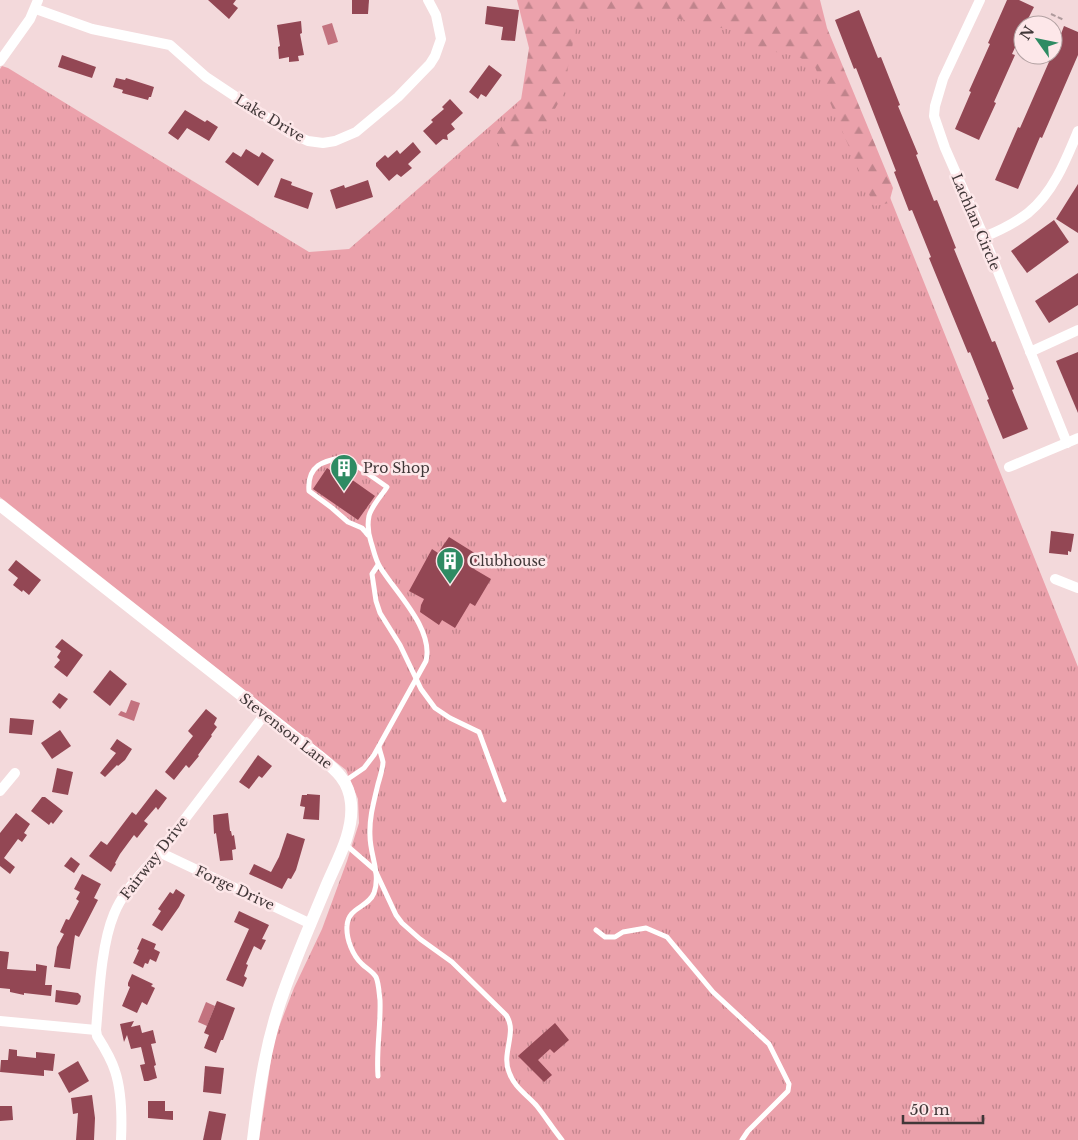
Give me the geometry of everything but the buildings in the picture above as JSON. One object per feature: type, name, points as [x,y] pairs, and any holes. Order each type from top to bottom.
[{"type":"street","name":"Lake Drive","points":[[37,4],[92,29],[170,45],[206,77],[275,123],[300,138],[323,143],[335,141],[356,132],[398,97],[430,64],[441,39],[436,16],[428,0]]},
{"type":"street","name":"Lachlan Circle","points":[[980,0],[942,79],[934,116],[945,148],[984,238],[1067,443]]},
{"type":"street","points":[[0,61],[37,4]]},
{"type":"street","points":[[984,238],[1029,212],[1046,194],[1073,155],[1078,131]]},
{"type":"street","points":[[1030,352],[1078,330]]},
{"type":"street","points":[[1009,467],[1078,438]]},
{"type":"street","name":"Stevenson Lane","points":[[0,505],[320,757],[335,769],[345,781]]},
{"type":"street","points":[[1055,579],[1078,588]]},
{"type":"street","name":"Fairway Drive","points":[[121,1140],[122,1121],[119,1086],[115,1071],[97,1036],[96,1030],[104,956],[113,916],[121,898],[159,852],[265,714]]},
{"type":"street","points":[[0,791],[15,772]]},
{"type":"street","points":[[253,1140],[262,1070],[272,1028],[285,989],[344,844],[350,820],[351,804],[345,781]]},
{"type":"street","name":"Forge Drive","points":[[159,852],[311,924]]},
{"type":"street","points":[[0,1021],[96,1030]]},
{"type":"lane","points":[[345,781],[364,768],[379,746],[417,678],[429,652],[427,641],[420,625],[378,565],[368,535],[369,514],[387,487],[344,456],[325,460],[315,467],[310,477],[309,491],[348,522],[362,528],[368,535]]},
{"type":"lane","points":[[378,565],[372,574],[376,601],[421,689],[436,708],[450,718],[479,732],[504,800]]},
{"type":"lane","points":[[378,1076],[379,988],[376,977],[360,963],[354,953],[347,935],[347,925],[352,912],[372,898],[376,884],[375,862],[370,838],[371,814],[383,763],[379,746]]},
{"type":"lane","points":[[344,844],[375,870],[396,915],[402,923],[420,939],[452,962],[506,1015],[511,1026],[506,1062],[511,1077],[562,1140]]},
{"type":"lane","points":[[596,930],[605,937],[615,937],[623,932],[646,928],[667,937],[713,992],[769,1044],[789,1084],[788,1090],[748,1131],[742,1140]]},
{"type":"path","points":[[1051,14],[1064,20]]},
{"type":"green space","points":[[517,0],[820,0],[827,28],[893,188],[889,203],[874,206],[815,67],[799,57],[762,49],[731,30],[648,12],[595,10],[579,14],[565,91],[541,134],[505,155],[494,137],[521,100],[529,48]]},
{"type":"green space","points":[[533,0],[811,0],[1078,667],[1078,1140],[259,1140],[274,1040],[294,988],[322,929],[347,861],[359,823],[358,799],[346,770],[0,497],[0,69],[2,66],[8,68],[309,252],[349,249],[567,59]]},
{"type":"shaded area","points":[[332,23],[338,42],[328,45],[322,26]]},
{"type":"shaded area","points":[[131,700],[140,703],[134,721],[118,715],[121,711],[126,713]]},
{"type":"shaded area","points":[[206,1002],[215,1006],[207,1026],[198,1022]]},
{"type":"place","name":"Pro Shop","points":[[344,492]]},
{"type":"place","name":"Clubhouse","points":[[450,585]]}]
